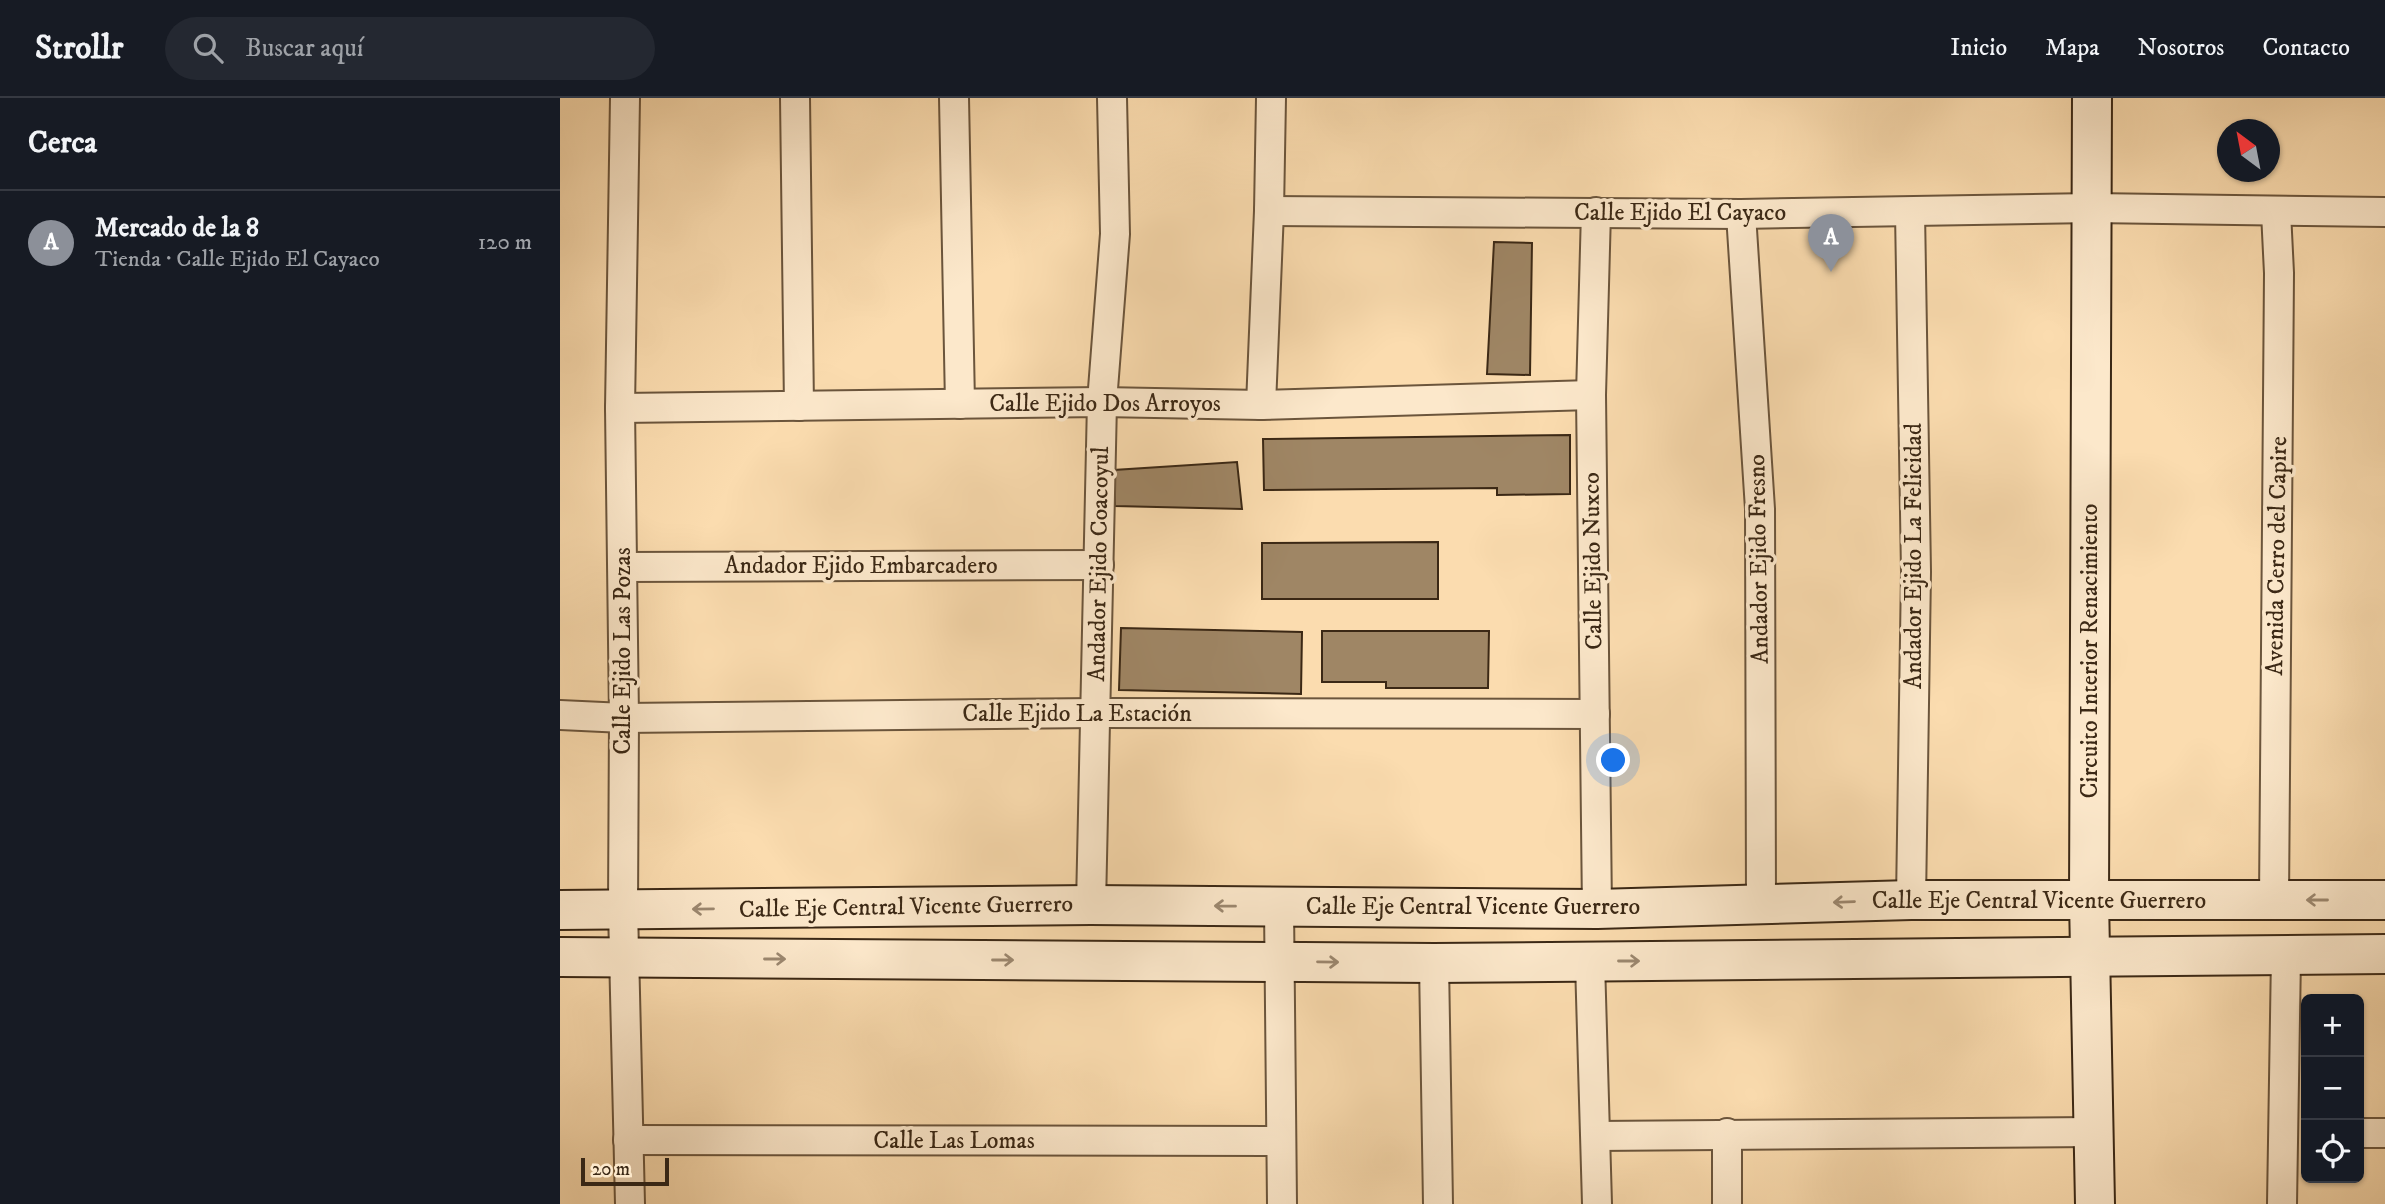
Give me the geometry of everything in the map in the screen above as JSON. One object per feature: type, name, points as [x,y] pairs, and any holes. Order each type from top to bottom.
[{"type":"main road","name":"Circuito Interior Renacimiento","points":[[2092,98],[2089,958],[2095,1204]]},
{"type":"main road","name":"Calle Eje Central Vicente Guerrero","points":[[560,910],[1091,905],[1597,909],[1911,900],[2385,900]]},
{"type":"main road","name":"Calle Eje Central Vicente Guerrero","points":[[560,957],[1434,963],[2385,954]]},
{"type":"street","name":"Calle Ejido Las Pozas","points":[[625,98],[620,408],[624,718],[623,909],[631,1204]]},
{"type":"street","points":[[795,98],[799,406]]},
{"type":"street","points":[[954,98],[960,404]]},
{"type":"street","name":"Andador Ejido Coacoyul","points":[[1091,905],[1102,402],[1115,234],[1112,98]]},
{"type":"street","points":[[1261,405],[1271,98]]},
{"type":"street","name":"Calle Ejido El Cayaco","points":[[1269,211],[1741,214],[2092,208],[2385,212]]},
{"type":"street","name":"Calle Ejido Nuxco","points":[[1596,212],[1591,395],[1597,909]]},
{"type":"street","name":"Andador Ejido La Felicidad","points":[[1910,212],[1916,572],[1911,900]]},
{"type":"street","name":"Avenida Cerro del Capire","points":[[2274,900],[2279,287],[2276,212]]},
{"type":"street","name":"Andador Ejido Fresno","points":[[1741,214],[1759,497],[1761,905]]},
{"type":"street","name":"Calle Ejido Dos Arroyos","points":[[620,408],[1102,402],[1261,405],[1591,395]]},
{"type":"street","name":"Andador Ejido Embarcadero","points":[[623,567],[1099,565]]},
{"type":"street","name":"Calle Ejido La Estación","points":[[560,715],[624,718],[1096,713],[1595,714]]},
{"type":"street","points":[[1279,907],[1282,1204]]},
{"type":"street","points":[[2282,1204],[2295,1133],[2286,956]]},
{"type":"street","points":[[1590,962],[1597,1204]]},
{"type":"street","points":[[1434,963],[1438,1204]]},
{"type":"street","points":[[1597,1136],[2093,1132]]},
{"type":"street","points":[[1727,1133],[1727,1204]]},
{"type":"street","points":[[2364,1133],[2385,1133]]},
{"type":"street","name":"Calle Las Lomas","points":[[628,1140],[1280,1141]]},
{"type":"building","points":[[1494,242],[1532,243],[1530,375],[1487,374]]},
{"type":"building","points":[[1570,435],[1570,494],[1497,495],[1497,488],[1264,490],[1263,439]]},
{"type":"building","points":[[1237,462],[1242,509],[1115,506],[1114,470]]},
{"type":"building","points":[[1438,542],[1438,599],[1262,599],[1262,543]]},
{"type":"building","points":[[1121,628],[1302,632],[1301,694],[1119,690]]},
{"type":"building","points":[[1322,631],[1489,631],[1488,688],[1386,688],[1386,682],[1322,682]]},
{"type":"place","name":"Mercado de la 8","points":[[1831,272]]}]
